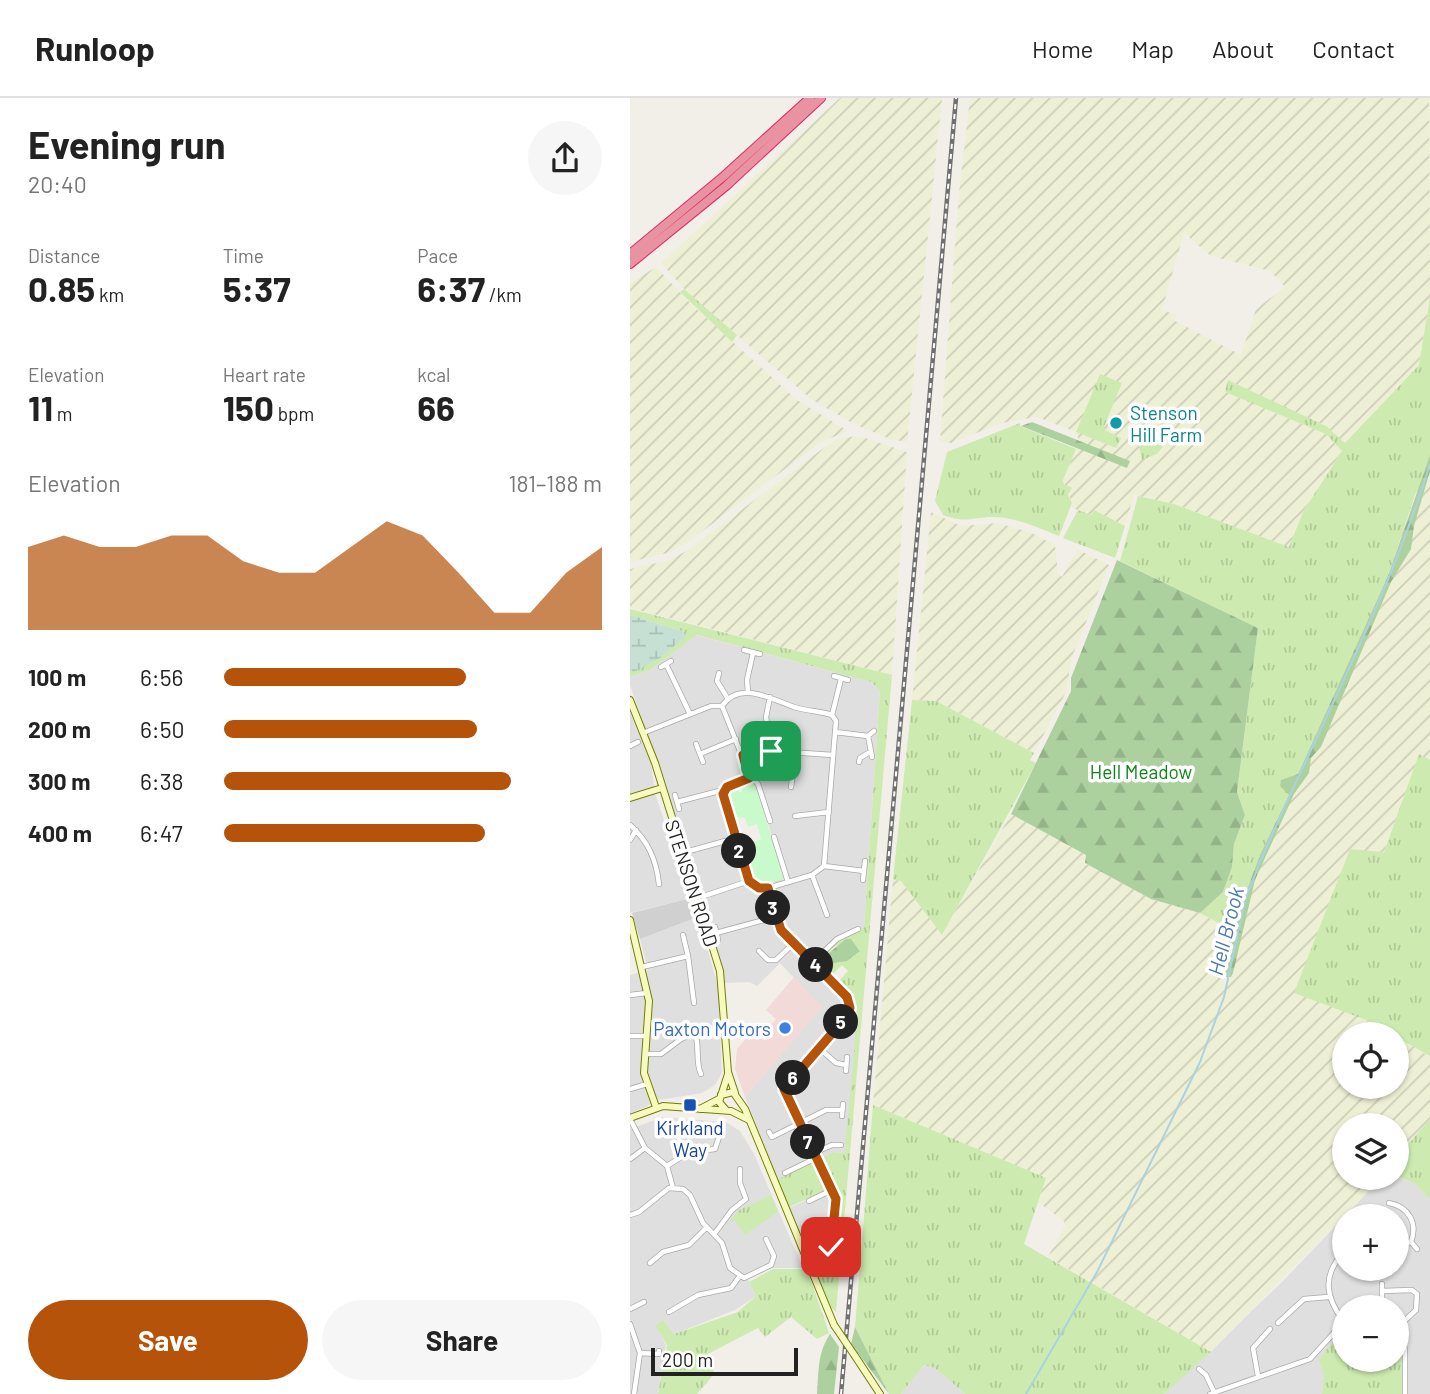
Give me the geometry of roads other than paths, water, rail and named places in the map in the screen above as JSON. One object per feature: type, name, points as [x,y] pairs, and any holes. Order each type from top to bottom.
[{"type":"highway","points":[[630,254],[724,176],[810,98]]},
{"type":"highway","points":[[630,264],[726,186],[821,98]]},
{"type":"street","points":[[744,650],[760,654]]},
{"type":"street","points":[[748,692],[747,680],[753,653]]},
{"type":"street","points":[[666,664],[674,675],[690,714]]},
{"type":"street","points":[[719,673],[717,681],[728,699]]},
{"type":"street","points":[[834,676],[848,681]]},
{"type":"street","points":[[832,715],[841,679]]},
{"type":"street","points":[[643,733],[711,706],[722,706],[728,699],[748,692],[770,697],[793,707],[832,715],[836,721],[824,866]]},
{"type":"street","points":[[770,697],[766,717],[771,751]]},
{"type":"street","name":"STENSON ROAD","points":[[630,700],[662,788],[723,983],[728,1072],[735,1093]]},
{"type":"street","points":[[722,706],[750,776],[758,784],[770,821]]},
{"type":"street","points":[[835,732],[868,736],[874,731]]},
{"type":"street","points":[[859,762],[871,755],[868,736]]},
{"type":"street","points":[[700,754],[736,739]]},
{"type":"street","points":[[630,745],[638,742]]},
{"type":"street","points":[[696,744],[703,762]]},
{"type":"street","points":[[743,755],[757,750],[833,755]]},
{"type":"street","points":[[791,787],[796,753]]},
{"type":"street","points":[[675,795],[678,806],[723,790],[750,776]]},
{"type":"street","points":[[630,798],[662,788]]},
{"type":"street","points":[[723,790],[749,881],[759,888],[768,888],[812,875],[824,866],[864,871]]},
{"type":"street","points":[[794,816],[829,812]]},
{"type":"street","points":[[630,825],[649,847],[659,884]]},
{"type":"street","points":[[630,840],[636,830]]},
{"type":"street","points":[[774,837],[788,882]]},
{"type":"street","points":[[681,853],[736,838]]},
{"type":"street","points":[[863,880],[865,861]]},
{"type":"street","points":[[812,875],[824,913]]},
{"type":"street","points":[[704,896],[749,881]]},
{"type":"street","points":[[712,886],[714,893]]},
{"type":"street","points":[[768,888],[781,930],[850,1004],[847,1016],[784,1089],[836,1203],[831,1254]]},
{"type":"street","points":[[716,934],[775,917]]},
{"type":"street","points":[[630,920],[648,993],[648,1036],[644,1054],[647,1084],[656,1107]]},
{"type":"street","points":[[813,962],[837,939],[853,935],[858,929]]},
{"type":"street","points":[[683,935],[695,986],[694,1003]]},
{"type":"street","points":[[760,951],[768,960],[776,960],[794,943]]},
{"type":"street","points":[[642,967],[688,956]]},
{"type":"street","points":[[630,995],[648,993]]},
{"type":"street","points":[[644,1054],[661,1055],[681,1039],[702,1030]]},
{"type":"street","points":[[695,1033],[700,1052],[697,1067],[702,1074]]},
{"type":"street","points":[[630,1036],[648,1036]]},
{"type":"street","points":[[819,1048],[846,1068],[847,1058]]},
{"type":"street","name":"STENSON ROAD","points":[[720,1097],[728,1072]]},
{"type":"street","points":[[630,1089],[647,1084]]},
{"type":"street","points":[[699,1110],[727,1091],[735,1093],[749,1119],[834,1325],[880,1394]]},
{"type":"street","points":[[720,1097],[721,1107],[749,1119]]},
{"type":"street","points":[[673,1188],[667,1166],[645,1148],[630,1118],[656,1107],[729,1110],[738,1101]]},
{"type":"street","points":[[769,1132],[772,1137],[826,1110],[842,1110]]},
{"type":"street","points":[[675,1128],[684,1154]]},
{"type":"street","points":[[667,1166],[684,1154],[696,1150],[712,1150],[722,1143],[720,1134]]},
{"type":"street","points":[[785,1173],[831,1145],[841,1145]]},
{"type":"street","points":[[630,1160],[645,1148]]},
{"type":"street","points":[[715,1233],[732,1210],[746,1199],[737,1176],[740,1169]]},
{"type":"street","points":[[630,1214],[639,1212],[673,1188],[683,1189],[690,1195],[706,1227],[715,1233],[722,1243],[730,1268],[740,1277],[751,1278],[771,1265],[774,1256],[766,1248],[766,1239]]},
{"type":"street","points":[[809,1201],[832,1191]]},
{"type":"street","points":[[1389,1203],[1402,1203],[1415,1232],[1412,1242]]},
{"type":"street","points":[[649,1263],[663,1252],[689,1245],[706,1227]]},
{"type":"street","points":[[1412,1242],[1417,1249]]},
{"type":"street","points":[[824,1248],[831,1247]]},
{"type":"street","points":[[1332,1270],[1328,1297],[1332,1303]]},
{"type":"street","points":[[669,1311],[698,1295],[731,1288],[740,1277]]},
{"type":"street","points":[[1382,1284],[1382,1294],[1412,1290],[1417,1294],[1416,1310],[1409,1317]]},
{"type":"street","points":[[1278,1323],[1304,1299],[1328,1297]]},
{"type":"street","points":[[630,1309],[644,1302]]},
{"type":"street","points":[[678,1306],[681,1312]]},
{"type":"street","points":[[630,1324],[640,1353],[633,1393]]},
{"type":"street","points":[[1258,1376],[1253,1348],[1270,1328]]},
{"type":"street","points":[[1199,1369],[1206,1375],[1212,1393],[1310,1359],[1332,1335]]},
{"type":"street","points":[[640,1353],[659,1354],[659,1351]]},
{"type":"street","points":[[1405,1372],[1405,1394]]},
{"type":"waterway","name":"Hell Brook","points":[[1026,1394],[1097,1272],[1200,1062],[1224,997],[1245,900],[1372,616],[1413,516],[1430,464]]},
{"type":"railway","points":[[841,1394],[956,98]]},
{"type":"place","name":"Stenson Hill Farm","points":[[1116,423]]},
{"type":"place","name":"Paxton Motors","points":[[785,1028]]},
{"type":"place","name":"Kirkland Way","points":[[690,1105]]},
{"type":"park label","name":"Hell Meadow","points":[[1141,771]]}]
